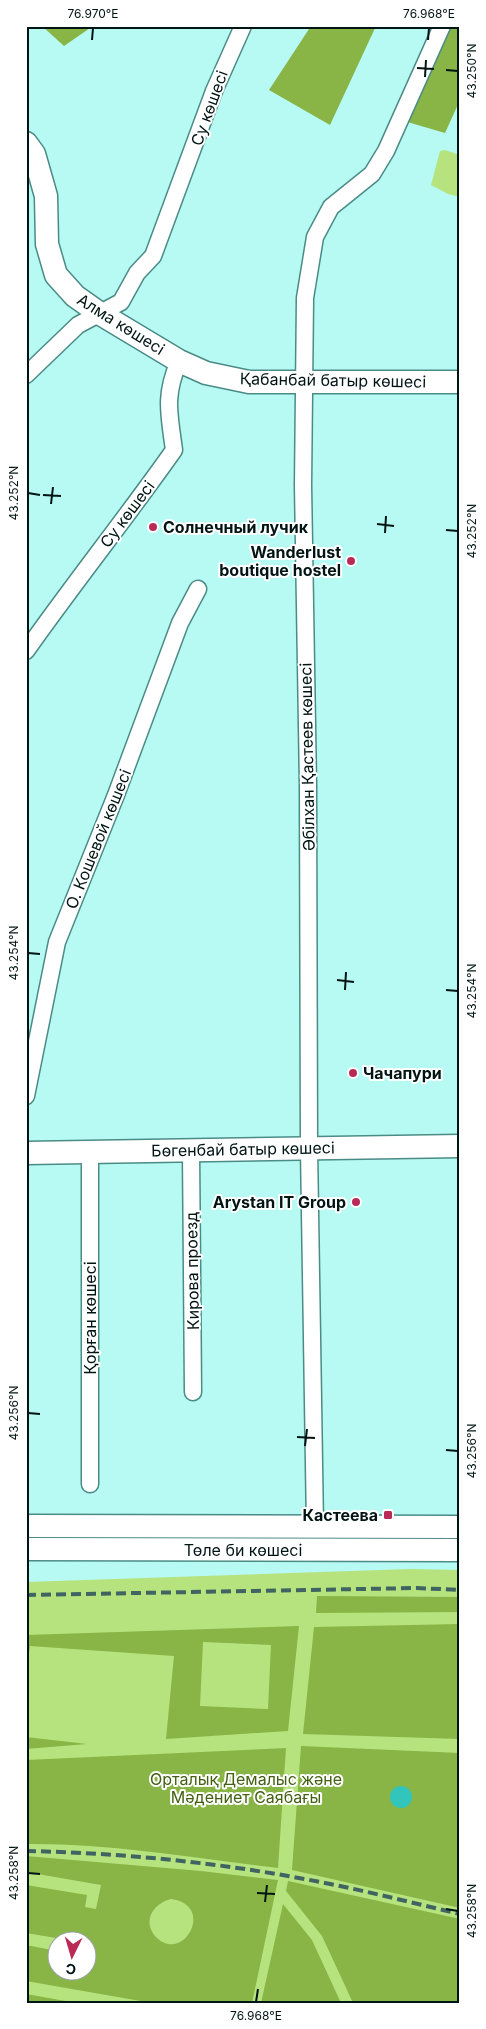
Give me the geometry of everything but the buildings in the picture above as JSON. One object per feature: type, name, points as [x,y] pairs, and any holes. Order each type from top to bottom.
[{"type":"main road","name":"Алма көшесі","points":[[26,143],[34,154],[46,196],[47,244],[56,274],[75,296],[99,313],[179,361]]},
{"type":"main road","name":"Қабанбай батыр көшесі","points":[[179,361],[206,373],[249,382],[460,382]]},
{"type":"main road","name":"Бөгенбай батыр көшесі","points":[[26,1153],[460,1146]]},
{"type":"main road","points":[[26,1511],[131,1526]]},
{"type":"main road","name":"Төле би көшесі","points":[[26,1526],[460,1527]]},
{"type":"main road","name":"Төле би көшесі","points":[[26,1549],[460,1550]]},
{"type":"main road","points":[[26,1563],[132,1549]]},
{"type":"street","name":"Су көшесі","points":[[26,375],[78,325],[121,302],[137,273],[153,256],[214,91],[243,26]]},
{"type":"street","name":"Әбілхан Қастеев көшесі","points":[[315,1527],[308,796],[302,485],[305,298],[315,237],[332,207],[372,174],[386,151],[442,26]]},
{"type":"street","name":"Су көшесі","points":[[26,651],[67,592],[135,505],[174,450],[168,403],[171,380],[179,361]]},
{"type":"street","name":"О. Кошевой көшесі","points":[[26,1096],[57,942],[116,795],[180,623],[198,589]]},
{"type":"street","name":"Кирова проезд","points":[[191,1151],[193,1392]]},
{"type":"street","name":"Қорған көшесі","points":[[90,1152],[90,1484]]},
{"type":"green space","points":[[42,26],[93,26],[64,46]]},
{"type":"green space","points":[[308,26],[376,26],[330,125],[269,90],[309,29]]},
{"type":"green space","points":[[448,26],[460,26],[460,100],[445,133],[404,121]]},
{"type":"green space","points":[[445,150],[460,155],[460,197],[448,194],[431,185],[440,151]]},
{"type":"green space","name":"Орталық Демалыс және Мәдениет Саябағы","points":[[411,1569],[460,1570],[460,2003],[26,2003],[26,1582]]},
{"type":"green space","points":[[317,1596],[460,1597],[460,1612],[316,1613]]},
{"type":"green space","points":[[460,1624],[460,1739],[303,1734],[314,1627]]},
{"type":"green space","points":[[299,1626],[288,1731],[166,1739],[174,1656],[30,1646],[26,1674],[26,1635]],"holes":[[[203,1642],[271,1645],[268,1709],[200,1706]]]},
{"type":"green space","points":[[26,1737],[87,1744],[26,1749]]},
{"type":"green space","points":[[301,1746],[460,1753],[460,1908],[292,1870]]},
{"type":"green space","points":[[286,1748],[278,1868],[89,1846],[26,1844],[26,1760]]},
{"type":"green space","points":[[26,1856],[201,1871],[278,1880],[252,2003],[152,2003],[26,1981],[26,1945],[48,1949],[48,1982],[98,1982],[98,1932],[48,1932],[48,1937],[26,1933],[26,1885],[87,1895],[85,1907],[96,1909],[101,1885],[26,1872]],"holes":[[[171,1899],[185,1904],[192,1912],[193,1921],[190,1931],[184,1939],[175,1944],[165,1943],[155,1936],[151,1930],[150,1918],[152,1913],[155,1908],[165,1901]]]},
{"type":"green space","points":[[288,1881],[460,1919],[460,2003],[353,2003],[322,1936],[286,1891]]},
{"type":"green space","points":[[283,1904],[312,1940],[341,2003],[261,2003]]},
{"type":"green space","points":[[26,1994],[77,2003],[26,2003]]},
{"type":"water","points":[[401,1786],[409,1789],[412,1797],[409,1805],[401,1808],[393,1805],[390,1797],[393,1789]]},
{"type":"railway","points":[[26,1595],[417,1588],[460,1590]]},
{"type":"railway","points":[[26,1851],[174,1860],[247,1869],[373,1893],[460,1914]]},
{"type":"place","name":"Солнечный лучик","points":[[153,527]]},
{"type":"place","name":"Wanderlust boutique hostel","points":[[351,561]]},
{"type":"place","name":"Чачапури","points":[[353,1073]]},
{"type":"place","name":"Arystan IT Group","points":[[356,1202]]},
{"type":"place","name":"Кастеева","points":[[388,1515]]}]
